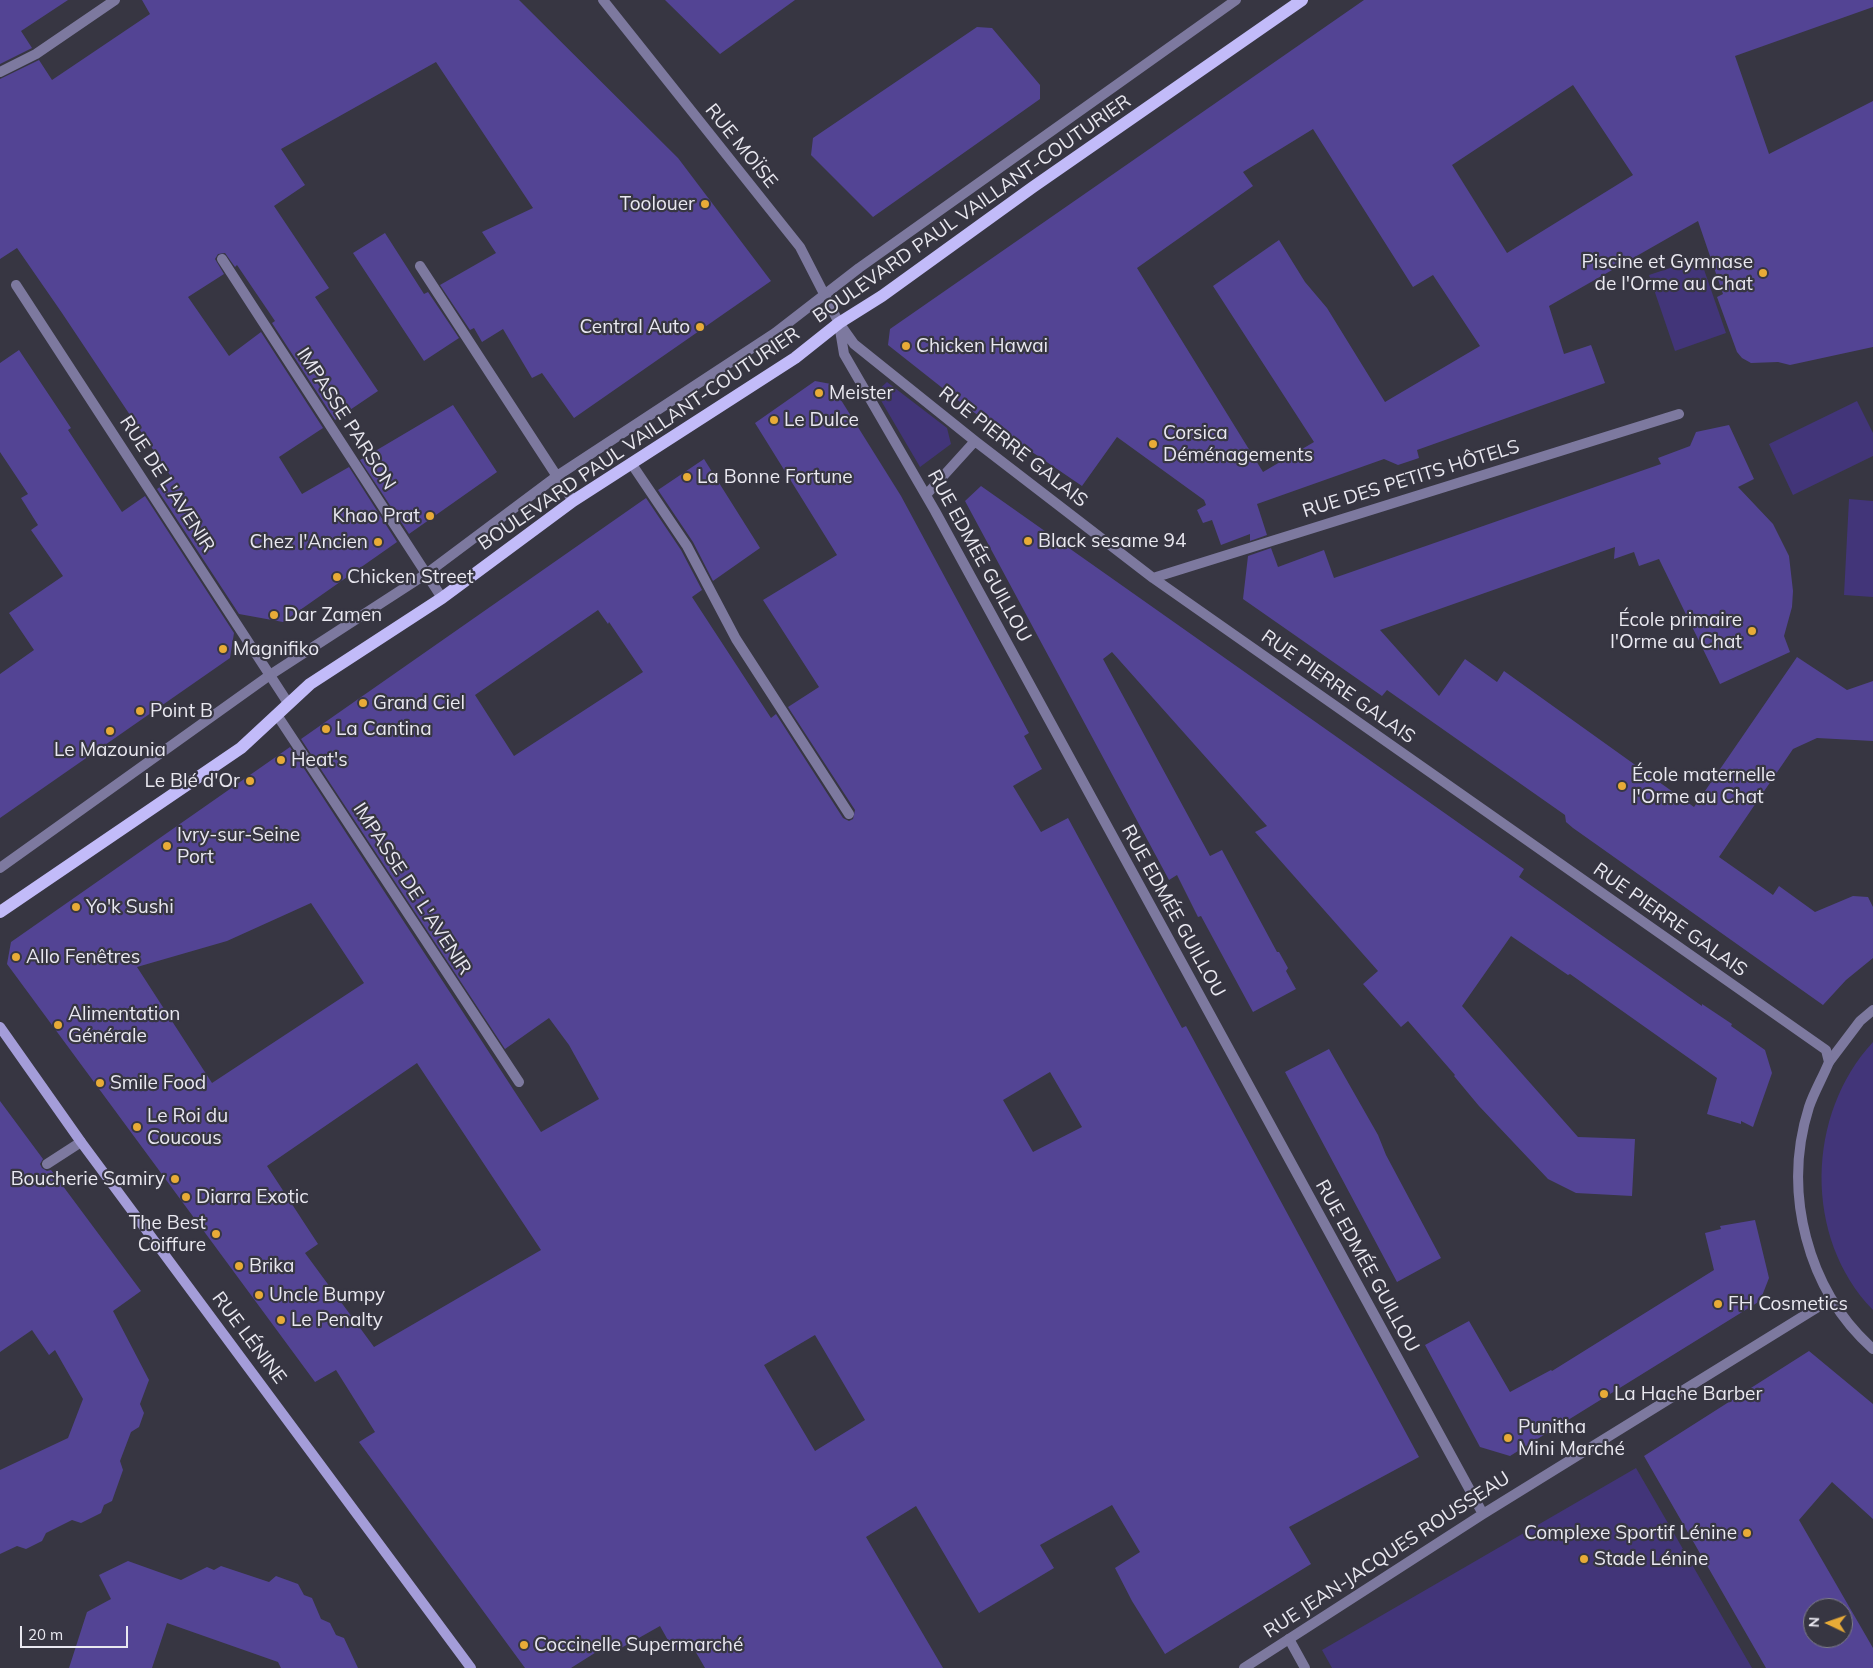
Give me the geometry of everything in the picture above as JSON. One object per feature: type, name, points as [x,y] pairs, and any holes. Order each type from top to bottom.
[{"type":"main road","name":"BOULEVARD PAUL VAILLANT-COUTURIER","points":[[0,912],[241,748],[310,684],[442,598],[574,501],[795,358],[839,323],[882,296],[1033,187],[1302,0]]},
{"type":"main road","name":"RUE LÉNINE","points":[[0,1027],[81,1142],[471,1668]]},
{"type":"street","points":[[0,72],[36,54],[115,0]]},
{"type":"street","name":"RUE MOÏSE","points":[[603,0],[800,247],[839,323]]},
{"type":"street","name":"BOULEVARD PAUL VAILLANT-COUTURIER","points":[[0,868],[270,675],[426,574],[557,476],[775,333],[826,296],[860,268],[1236,0]]},
{"type":"street","name":"IMPASSE PARSON","points":[[222,259],[442,598]]},
{"type":"street","points":[[420,266],[574,501]]},
{"type":"street","name":"RUE DE L'AVENIR","points":[[16,285],[288,703]]},
{"type":"street","name":"RUE PIERRE GALAIS","points":[[839,323],[854,344],[1153,578],[1826,1050],[1829,1062]]},
{"type":"street","name":"RUE EDMÉE GUILLOU","points":[[839,323],[844,354],[926,494],[1483,1514]]},
{"type":"street","name":"RUE DES PETITS HÔTELS","points":[[1153,578],[1679,414]]},
{"type":"street","points":[[926,494],[975,440]]},
{"type":"street","points":[[631,463],[687,546],[736,639],[849,814]]},
{"type":"street","name":"IMPASSE DE L'AVENIR","points":[[277,715],[519,1082]]},
{"type":"street","points":[[1873,1010],[1860,1021],[1829,1062],[1809,1107],[1799,1156],[1799,1206],[1810,1254],[1831,1300],[1858,1336],[1873,1349]]},
{"type":"street","points":[[47,1164],[81,1142]]},
{"type":"street","name":"RUE JEAN-JACQUES ROUSSEAU","points":[[1244,1668],[1483,1514],[1831,1300]]},
{"type":"street","points":[[1289,1639],[1305,1668]]},
{"type":"shaded area","points":[[1700,258],[1726,333],[1675,351],[1649,275]]},
{"type":"shaded area","points":[[887,382],[947,428],[951,444],[920,467],[876,392]]},
{"type":"shaded area","points":[[1857,401],[1873,433],[1873,456],[1793,495],[1769,444]]},
{"type":"shaded area","points":[[1849,499],[1873,501],[1873,597],[1844,595]]},
{"type":"shaded area","points":[[1873,1042],[1873,1310],[1850,1281],[1834,1248],[1825,1213],[1822,1176],[1825,1139],[1835,1104],[1851,1071]]},
{"type":"shaded area","name":"Stade Lénine","points":[[1636,1468],[1752,1668],[1332,1668],[1322,1650]]},
{"type":"building","points":[[0,0],[68,0],[21,31],[32,48],[0,64]]},
{"type":"building","points":[[142,0],[519,0],[678,158],[771,281],[574,418],[542,373],[532,378],[503,329],[482,342],[474,328],[470,330],[440,285],[496,253],[482,232],[533,208],[436,62],[281,149],[305,185],[274,206],[329,288],[315,297],[378,391],[335,420],[272,323],[275,321],[237,265],[235,267],[225,253],[218,254],[215,259],[224,274],[188,297],[229,356],[261,332],[323,428],[279,457],[302,494],[349,467],[397,542],[283,622],[239,614],[157,489],[172,478],[62,313],[17,248],[0,259],[0,79],[39,60],[52,80],[150,14]]},
{"type":"building","points":[[665,0],[795,0],[720,54]]},
{"type":"building","points":[[1364,0],[1873,0],[1873,7],[1735,56],[1769,154],[1873,101],[1873,347],[1790,365],[1778,362],[1751,363],[1742,358],[1737,352],[1717,297],[1723,294],[1698,221],[1549,306],[1564,354],[1591,345],[1605,383],[1417,450],[1419,458],[1398,465],[1384,459],[1257,504],[1267,535],[1250,541],[1250,534],[1221,545],[1212,520],[1203,523],[1197,510],[1206,505],[1204,500],[1117,437],[1082,486],[969,409],[888,345],[890,329]],"holes":[[[1573,85],[1633,175],[1507,253],[1452,165]],[[1313,129],[1413,287],[1433,275],[1480,346],[1385,402],[1327,308],[1305,282],[1279,240],[1213,286],[1314,442],[1263,472],[1137,268],[1253,186],[1243,172]]]},
{"type":"building","points":[[977,27],[992,28],[1040,85],[1040,99],[873,217],[811,155],[813,138]]},
{"type":"building","points":[[385,233],[424,294],[428,292],[459,338],[424,361],[353,253]]},
{"type":"building","points":[[19,350],[71,428],[68,430],[122,512],[145,496],[234,633],[230,658],[0,818],[0,674],[34,650],[9,613],[63,576],[31,530],[38,525],[21,498],[28,494],[0,452],[0,363]]},
{"type":"building","points":[[815,381],[831,384],[901,496],[1029,733],[1024,736],[1042,769],[1013,786],[1041,832],[1068,818],[1182,1028],[1186,1026],[1419,1457],[1289,1527],[1311,1564],[1165,1654],[1132,1601],[1115,1568],[1140,1552],[1112,1505],[1040,1545],[1054,1568],[979,1613],[916,1506],[866,1537],[943,1668],[705,1668],[690,1642],[674,1651],[660,1626],[614,1652],[609,1644],[571,1668],[525,1668],[359,1442],[375,1432],[336,1370],[315,1382],[7,964],[11,942],[290,747],[541,1132],[599,1099],[569,1045],[549,1018],[505,1049],[301,739],[646,498],[681,550],[702,590],[692,597],[771,718],[776,714],[843,818],[849,821],[853,819],[855,810],[788,707],[819,687],[763,600],[837,555],[755,423]],"holes":[[[598,610],[608,624],[609,622],[643,672],[514,756],[475,695]],[[311,903],[364,983],[212,1083],[137,967],[227,941]],[[417,1063],[541,1250],[374,1347],[305,1253],[318,1244],[267,1166]],[[1050,1072],[1082,1127],[1033,1152],[1003,1100]],[[815,1335],[865,1420],[815,1451],[764,1365]]]},
{"type":"building","points":[[453,405],[497,472],[409,534],[360,460]]},
{"type":"building","points":[[1729,425],[1754,479],[1738,487],[1773,524],[1789,556],[1793,591],[1792,607],[1784,636],[1790,652],[1720,684],[1659,559],[1639,566],[1634,552],[1614,559],[1615,547],[1380,630],[1439,696],[1465,659],[1497,682],[1504,671],[1694,807],[1797,657],[1847,690],[1873,681],[1873,741],[1817,738],[1793,749],[1719,857],[1773,895],[1779,886],[1815,912],[1853,896],[1868,897],[1873,907],[1873,958],[1846,980],[1823,1005],[1573,828],[1566,822],[1565,815],[1387,690],[1382,696],[1243,599],[1248,556],[1271,548],[1278,567],[1324,550],[1334,578],[1661,464],[1658,458],[1690,446],[1696,432]]},
{"type":"building","points":[[704,459],[760,548],[713,581],[693,542],[658,490]]},
{"type":"building","points":[[981,486],[1524,869],[1519,877],[1702,1006],[1702,1004],[1732,1024],[1731,1026],[1765,1050],[1772,1073],[1753,1127],[1741,1121],[1741,1124],[1707,1114],[1717,1078],[1570,974],[1568,975],[1511,936],[1462,1006],[1578,1137],[1635,1139],[1632,1196],[1576,1193],[1548,1179],[1479,1106],[1408,1021],[1401,1027],[1363,984],[1378,971],[1255,832],[1267,826],[1112,652],[1103,659],[1210,856],[1222,850],[1277,952],[1279,952],[1288,968],[1286,971],[1296,989],[1253,1012],[1201,916],[1198,917],[1177,875],[1169,880],[965,501]]},
{"type":"building","points":[[1329,1049],[1378,1135],[1386,1155],[1441,1258],[1397,1282],[1285,1072]]},
{"type":"building","points":[[0,1101],[43,1159],[40,1164],[42,1168],[47,1171],[51,1170],[141,1291],[113,1311],[149,1380],[140,1404],[144,1413],[139,1427],[131,1432],[120,1461],[123,1470],[112,1501],[104,1505],[101,1513],[81,1523],[72,1520],[46,1533],[42,1541],[26,1549],[17,1546],[0,1554],[0,1470],[68,1438],[83,1399],[55,1350],[49,1355],[32,1330],[0,1352]]},
{"type":"building","points":[[1755,1220],[1769,1278],[1760,1301],[1510,1456],[1480,1447],[1425,1345],[1469,1321],[1510,1392],[1552,1371],[1714,1270],[1705,1233],[1721,1229],[1720,1226]]},
{"type":"building","name":"Complexe Sportif Lénine","points":[[1809,1351],[1873,1404],[1873,1519],[1832,1482],[1799,1520],[1844,1598],[1803,1598],[1803,1648],[1853,1648],[1853,1613],[1873,1648],[1873,1668],[1766,1668],[1644,1456]]},
{"type":"building","points":[[128,1561],[181,1580],[207,1567],[214,1570],[221,1566],[269,1582],[276,1576],[298,1584],[304,1595],[312,1598],[321,1619],[330,1623],[336,1635],[344,1638],[358,1668],[281,1668],[278,1662],[167,1623],[152,1668],[69,1668],[87,1612],[111,1599],[99,1575]]},
{"type":"place","name":"Toolouer","points":[[705,204]]},
{"type":"place","name":"Piscine et Gymnase de l'Orme au Chat","points":[[1763,273]]},
{"type":"place","name":"Central Auto","points":[[700,327]]},
{"type":"place","name":"Chicken Hawai","points":[[906,346]]},
{"type":"place","name":"Meister","points":[[819,393]]},
{"type":"place","name":"Le Dulce","points":[[774,420]]},
{"type":"place","name":"Corsica Déménagements","points":[[1153,444]]},
{"type":"place","name":"La Bonne Fortune","points":[[687,477]]},
{"type":"place","name":"Khao Prat","points":[[430,516]]},
{"type":"place","name":"Black sesame 94","points":[[1028,541]]},
{"type":"place","name":"Chez l'Ancien","points":[[378,542]]},
{"type":"place","name":"Chicken Street","points":[[337,577]]},
{"type":"place","name":"Dar Zamen","points":[[274,615]]},
{"type":"place","name":"École primaire l'Orme au Chat","points":[[1752,631]]},
{"type":"place","name":"Magnifiko","points":[[223,649]]},
{"type":"place","name":"Grand Ciel","points":[[363,703]]},
{"type":"place","name":"Point B","points":[[140,711]]},
{"type":"place","name":"La Cantina","points":[[326,729]]},
{"type":"place","name":"Le Mazounia","points":[[110,731]]},
{"type":"place","name":"Heat's","points":[[281,760]]},
{"type":"place","name":"Le Blé d'Or","points":[[250,781]]},
{"type":"place","name":"École maternelle l'Orme au Chat","points":[[1622,786]]},
{"type":"place","name":"Ivry-sur-Seine Port","points":[[167,846]]},
{"type":"place","name":"Yo'k Sushi","points":[[76,907]]},
{"type":"place","name":"Allo Fenêtres","points":[[16,957]]},
{"type":"place","name":"Alimentation Générale","points":[[58,1025]]},
{"type":"place","name":"Smile Food","points":[[100,1083]]},
{"type":"place","name":"Le Roi du Coucous","points":[[137,1127]]},
{"type":"place","name":"Boucherie Samiry","points":[[175,1179]]},
{"type":"place","name":"Diarra Exotic","points":[[186,1197]]},
{"type":"place","name":"The Best Coiffure","points":[[216,1234]]},
{"type":"place","name":"Brika","points":[[239,1266]]},
{"type":"place","name":"Uncle Bumpy","points":[[259,1295]]},
{"type":"place","name":"FH Cosmetics","points":[[1718,1304]]},
{"type":"place","name":"Le Penalty","points":[[281,1320]]},
{"type":"place","name":"La Hache Barber","points":[[1604,1394]]},
{"type":"place","name":"Punitha Mini Marché","points":[[1508,1438]]},
{"type":"place","name":"Complexe Sportif Lénine","points":[[1747,1533]]},
{"type":"place","name":"Stade Lénine","points":[[1584,1559]]},
{"type":"place","name":"Coccinelle Supermarché","points":[[524,1645]]}]
